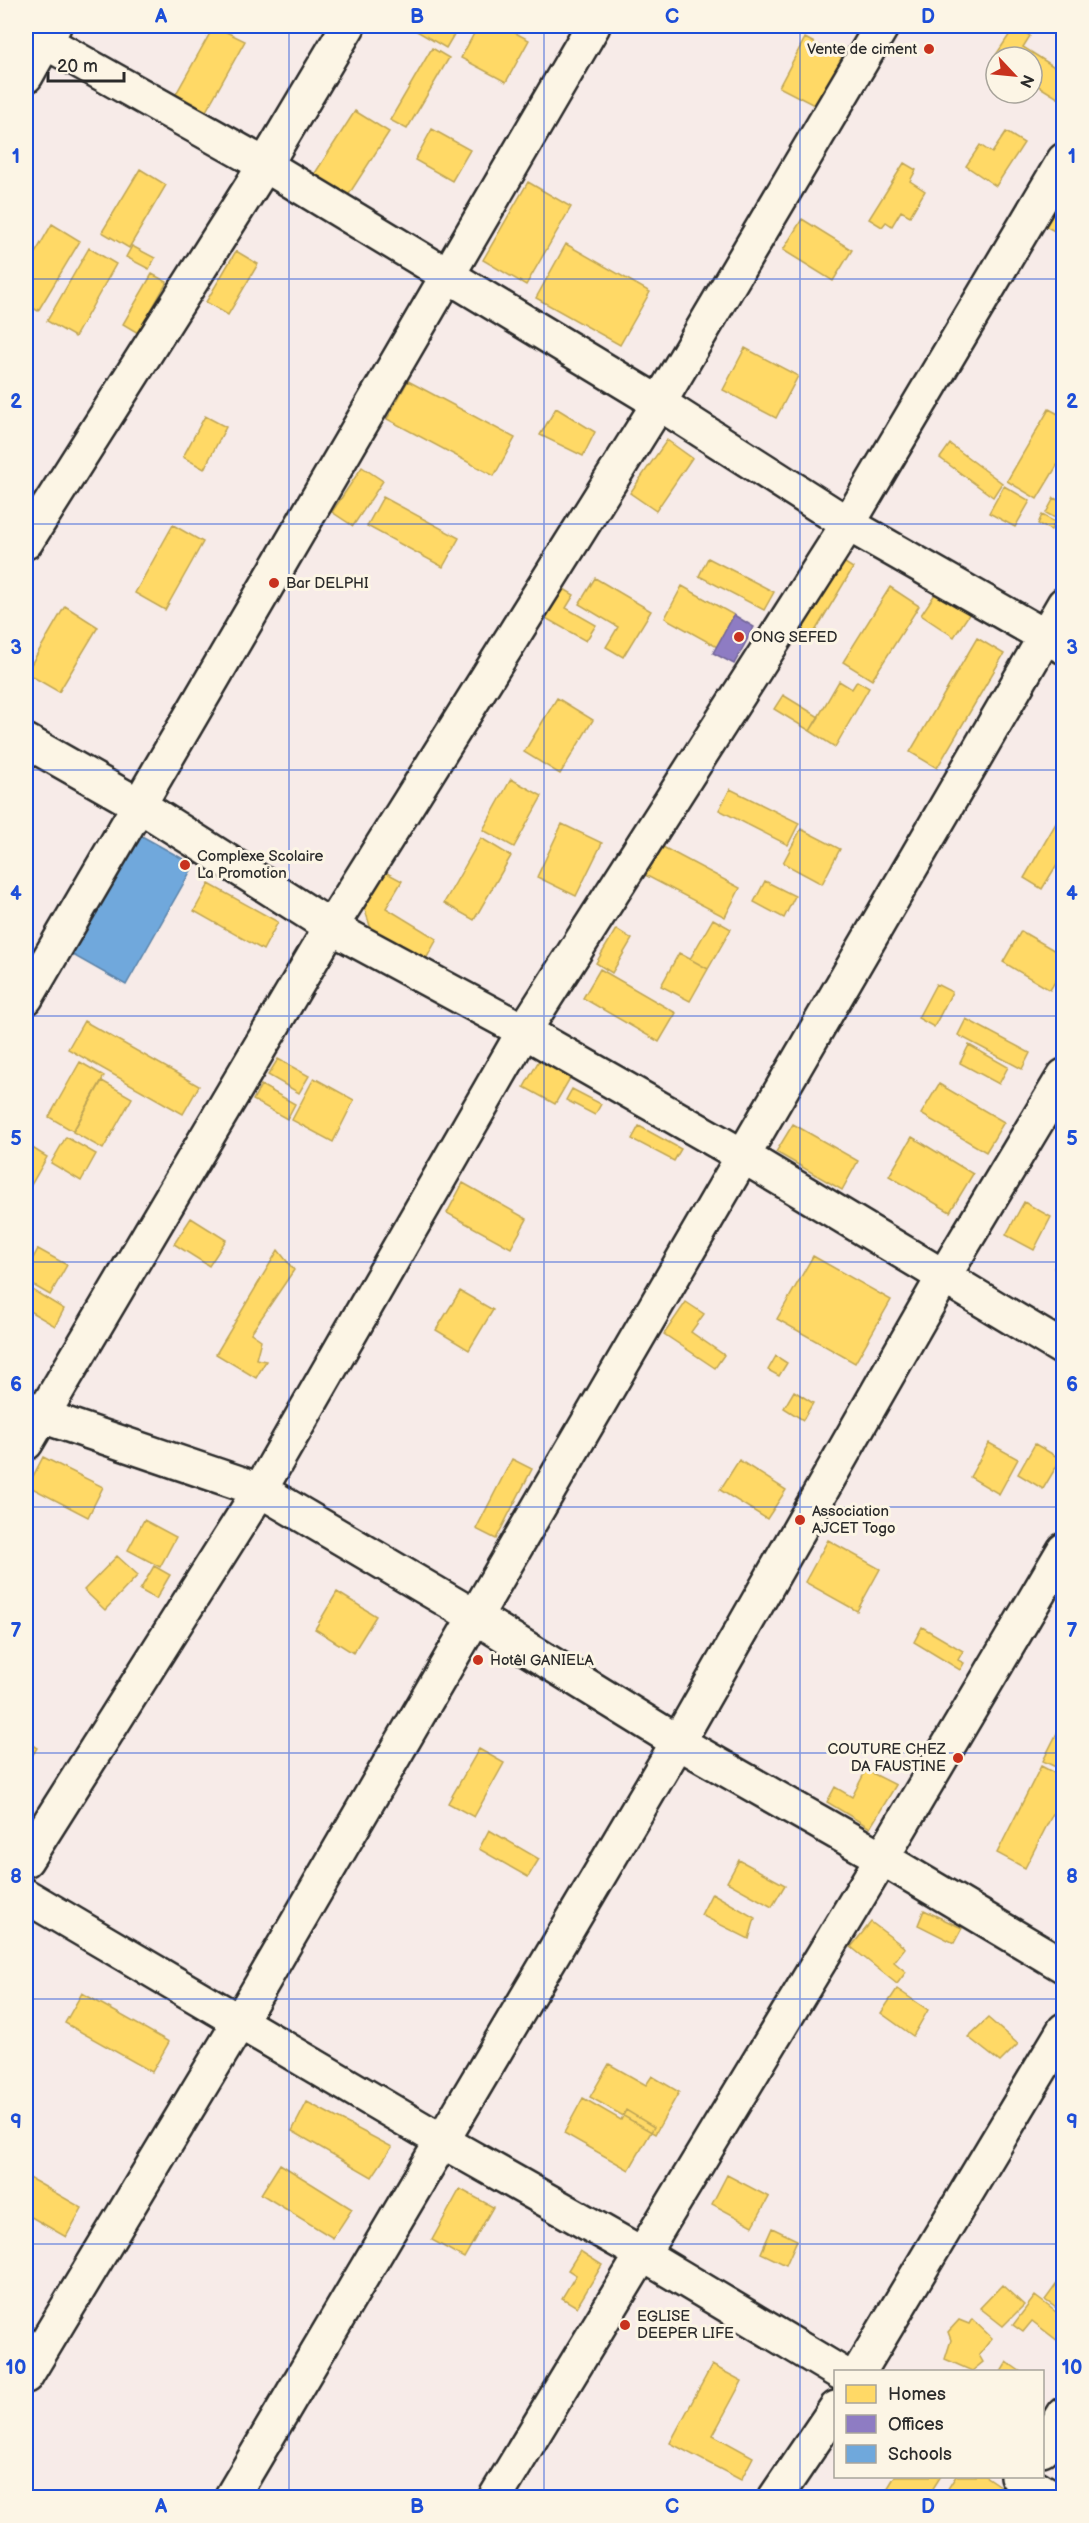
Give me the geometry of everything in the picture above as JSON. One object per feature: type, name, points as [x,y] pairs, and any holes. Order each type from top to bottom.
[{"type":"street","points":[[26,542],[266,165],[348,26]]},
{"type":"street","points":[[26,998],[592,26]]},
{"type":"street","points":[[26,1443],[34,1411],[331,927],[659,404],[882,26]]},
{"type":"street","points":[[26,76],[41,33],[266,165],[447,275],[659,404],[848,524],[1054,641]]},
{"type":"street","points":[[26,1860],[260,1490],[524,1031],[848,524],[1064,160]]},
{"type":"street","points":[[26,2376],[240,2021],[743,1156],[1054,641],[1064,604]]},
{"type":"street","points":[[26,741],[139,805],[331,927],[524,1031],[743,1156],[1064,1349]]},
{"type":"street","points":[[231,2498],[678,1742],[944,1276],[1064,1076]]},
{"type":"street","points":[[34,1411],[260,1490],[474,1616],[678,1742],[882,1858],[1064,1966]]},
{"type":"street","points":[[495,2498],[882,1858],[1064,1550]]},
{"type":"street","points":[[26,1896],[442,2141],[642,2254],[836,2370]]},
{"type":"street","points":[[860,2370],[1064,2030]]},
{"type":"street","points":[[775,2498],[834,2411]]},
{"type":"street","points":[[1044,2446],[1064,2414]]},
{"type":"street","points":[[1020,2483],[1054,2498]]},
{"type":"building: Homes","points":[[214,26],[245,41],[201,120],[171,103]]},
{"type":"building: Homes","points":[[408,26],[459,26],[446,48]]},
{"type":"building: Homes","points":[[478,26],[502,26],[529,40],[506,82],[461,58]]},
{"type":"building: Homes","points":[[664,26],[685,26],[681,34]]},
{"type":"building: Homes","points":[[1015,26],[1030,36],[1024,45],[1003,45]]},
{"type":"building: Homes","points":[[805,38],[843,58],[818,107],[779,87]]},
{"type":"building: Homes","points":[[432,48],[449,58],[407,129],[390,120]]},
{"type":"building: Homes","points":[[1044,60],[1064,73],[1064,102],[1044,90]]},
{"type":"building: Homes","points":[[355,111],[389,132],[342,205],[308,184]]},
{"type":"building: Homes","points":[[432,129],[470,150],[452,181],[415,160]]},
{"type":"building: Homes","points":[[1006,132],[1024,143],[996,186],[966,166],[980,145],[992,153]]},
{"type":"building: Homes","points":[[904,163],[916,170],[910,181],[925,191],[910,216],[901,211],[892,226],[886,222],[882,227],[869,219]]},
{"type":"building: Homes","points":[[140,169],[166,185],[129,248],[102,232]]},
{"type":"building: Homes","points":[[528,182],[571,207],[526,285],[483,260]]},
{"type":"building: Homes","points":[[1061,198],[1064,227],[1060,234],[1045,226]]},
{"type":"building: Homes","points":[[802,219],[852,250],[833,281],[783,250]]},
{"type":"building: Homes","points":[[52,224],[80,241],[38,311],[26,304],[26,269]]},
{"type":"building: Homes","points":[[566,244],[650,292],[620,345],[536,298]]},
{"type":"building: Homes","points":[[132,246],[155,258],[149,269],[126,257]]},
{"type":"building: Homes","points":[[89,248],[116,264],[75,337],[47,321]]},
{"type":"building: Homes","points":[[236,251],[258,264],[228,315],[206,302]]},
{"type":"building: Homes","points":[[152,274],[167,282],[138,333],[123,324]]},
{"type":"building: Homes","points":[[745,348],[798,376],[776,418],[723,390]]},
{"type":"building: Homes","points":[[408,381],[515,438],[494,476],[387,419]]},
{"type":"building: Homes","points":[[556,408],[595,432],[583,456],[540,435]]},
{"type":"building: Homes","points":[[1049,409],[1064,417],[1064,454],[1037,499],[1007,481]]},
{"type":"building: Homes","points":[[205,416],[226,427],[204,469],[183,457]]},
{"type":"building: Homes","points":[[667,440],[692,458],[656,511],[630,493]]},
{"type":"building: Homes","points":[[950,444],[1002,483],[993,497],[940,458]]},
{"type":"building: Homes","points":[[362,467],[383,481],[353,526],[332,512]]},
{"type":"building: Homes","points":[[1004,486],[1030,501],[1015,527],[989,513]]},
{"type":"building: Homes","points":[[383,497],[459,538],[443,567],[367,526]]},
{"type":"building: Homes","points":[[1054,498],[1064,503],[1064,523],[1046,513]]},
{"type":"building: Homes","points":[[1042,515],[1055,522],[1051,530],[1038,524]]},
{"type":"building: Homes","points":[[173,525],[203,542],[165,610],[135,593]]},
{"type":"building: Homes","points":[[708,558],[774,592],[764,610],[699,576]]},
{"type":"building: Homes","points":[[837,558],[853,568],[811,638],[794,628]]},
{"type":"building: Homes","points":[[595,578],[651,611],[623,657],[606,647],[618,627],[579,604]]},
{"type":"building: Homes","points":[[559,586],[574,595],[566,608],[596,625],[586,641],[542,616]]},
{"type":"building: Homes","points":[[682,586],[734,615],[717,647],[665,618]]},
{"type":"building: Homes","points":[[890,587],[919,606],[872,680],[843,662]]},
{"type":"building: Homes","points":[[939,588],[972,610],[954,637],[921,615]]},
{"type":"building: Homes","points":[[65,606],[98,627],[59,692],[26,673]]},
{"type":"building: Homes","points":[[977,638],[1004,654],[937,768],[910,752]]},
{"type":"building: Homes","points":[[839,681],[852,689],[857,681],[869,688],[835,747],[810,731]]},
{"type":"building: Homes","points":[[783,695],[819,717],[810,731],[774,709]]},
{"type":"building: Homes","points":[[557,698],[593,720],[560,774],[524,752]]},
{"type":"building: Homes","points":[[511,779],[542,796],[514,847],[483,830]]},
{"type":"building: Homes","points":[[730,789],[799,823],[788,845],[719,810]]},
{"type":"building: Homes","points":[[1059,818],[1064,821],[1064,853],[1042,889],[1024,878]]},
{"type":"building: Homes","points":[[562,824],[602,843],[576,896],[537,877]]},
{"type":"building: Homes","points":[[801,829],[840,849],[822,884],[783,863]]},
{"type":"building: Homes","points":[[481,838],[511,856],[474,920],[444,903]]},
{"type":"building: Homes","points":[[661,846],[740,888],[725,917],[645,875]]},
{"type":"building: Homes","points":[[385,872],[402,881],[386,908],[437,939],[426,959],[371,929],[364,907]]},
{"type":"building: Homes","points":[[765,881],[795,896],[784,918],[754,902]]},
{"type":"building: Homes","points":[[209,884],[278,922],[263,950],[194,911]]},
{"type":"building: Homes","points":[[713,919],[731,929],[708,969],[690,959]]},
{"type":"building: Homes","points":[[616,929],[632,939],[612,973],[596,963]]},
{"type":"building: Homes","points":[[1021,931],[1064,956],[1064,967],[1050,990],[1003,962]]},
{"type":"building: Homes","points":[[679,953],[708,969],[690,1001],[661,986]]},
{"type":"building: Homes","points":[[600,969],[676,1013],[659,1042],[583,998]]},
{"type":"building: Homes","points":[[936,984],[952,992],[934,1027],[918,1018]]},
{"type":"building: Homes","points":[[966,1019],[1030,1053],[1022,1069],[958,1035]]},
{"type":"building: Homes","points":[[84,1021],[199,1086],[183,1114],[68,1049]]},
{"type":"building: Homes","points":[[969,1045],[1008,1067],[999,1084],[960,1063]]},
{"type":"building: Homes","points":[[542,1055],[573,1073],[555,1104],[524,1087]]},
{"type":"building: Homes","points":[[278,1059],[309,1076],[299,1093],[268,1075]]},
{"type":"building: Homes","points":[[80,1062],[104,1076],[73,1131],[49,1117]]},
{"type":"building: Homes","points":[[314,1078],[354,1100],[333,1142],[292,1120]]},
{"type":"building: Homes","points":[[102,1081],[132,1098],[103,1149],[73,1132]]},
{"type":"building: Homes","points":[[939,1084],[1004,1122],[986,1152],[921,1114]]},
{"type":"building: Homes","points":[[261,1085],[295,1104],[287,1119],[253,1100]]},
{"type":"building: Homes","points":[[572,1089],[601,1104],[595,1115],[566,1100]]},
{"type":"building: Homes","points":[[793,1124],[858,1161],[842,1190],[776,1152]]},
{"type":"building: Homes","points":[[639,1126],[681,1149],[674,1161],[632,1139]]},
{"type":"building: Homes","points":[[66,1137],[96,1154],[81,1181],[51,1163]]},
{"type":"building: Homes","points":[[912,1137],[973,1174],[950,1212],[889,1176]]},
{"type":"building: Homes","points":[[26,1144],[47,1157],[26,1194]]},
{"type":"building: Homes","points":[[1064,1169],[1064,1183],[1057,1180]]},
{"type":"building: Homes","points":[[463,1183],[527,1219],[511,1248],[447,1213]]},
{"type":"building: Homes","points":[[1024,1202],[1051,1217],[1034,1250],[1006,1235]]},
{"type":"building: Homes","points":[[191,1218],[226,1240],[209,1266],[174,1244]]},
{"type":"building: Homes","points":[[38,1249],[67,1265],[50,1295],[26,1281],[26,1271]]},
{"type":"building: Homes","points":[[1064,1249],[1064,1273],[1054,1268]]},
{"type":"building: Homes","points":[[278,1250],[294,1270],[251,1333],[261,1340],[256,1359],[266,1361],[256,1378],[216,1354]]},
{"type":"building: Homes","points":[[813,1256],[891,1300],[855,1363],[777,1319]]},
{"type":"building: Homes","points":[[26,1286],[64,1309],[55,1326],[26,1309]]},
{"type":"building: Homes","points":[[460,1291],[493,1310],[469,1350],[436,1330]]},
{"type":"building: Homes","points":[[686,1302],[704,1314],[691,1332],[724,1355],[715,1368],[664,1334]]},
{"type":"building: Homes","points":[[776,1356],[787,1363],[779,1376],[768,1370]]},
{"type":"building: Homes","points":[[794,1391],[813,1403],[803,1420],[784,1408]]},
{"type":"building: Homes","points":[[989,1443],[1018,1459],[999,1494],[970,1477]]},
{"type":"building: Homes","points":[[1035,1444],[1061,1459],[1043,1489],[1018,1474]]},
{"type":"building: Homes","points":[[43,1457],[103,1487],[88,1517],[28,1486]]},
{"type":"building: Homes","points":[[512,1459],[532,1469],[496,1539],[476,1529]]},
{"type":"building: Homes","points":[[739,1460],[786,1490],[767,1519],[720,1490]]},
{"type":"building: Homes","points":[[144,1520],[176,1537],[160,1567],[128,1550]]},
{"type":"building: Homes","points":[[828,1540],[880,1569],[857,1611],[805,1582]]},
{"type":"building: Homes","points":[[117,1556],[138,1575],[105,1610],[84,1590]]},
{"type":"building: Homes","points":[[154,1566],[170,1575],[156,1599],[140,1590]]},
{"type":"building: Homes","points":[[337,1592],[376,1616],[353,1653],[315,1629]]},
{"type":"building: Homes","points":[[922,1627],[963,1651],[958,1660],[964,1663],[960,1670],[914,1642]]},
{"type":"building: Homes","points":[[1064,1719],[1064,1771],[1043,1761]]},
{"type":"building: Homes","points":[[26,1741],[37,1748],[26,1766]]},
{"type":"building: Homes","points":[[479,1749],[504,1763],[474,1817],[448,1803]]},
{"type":"building: Homes","points":[[1041,1766],[1064,1778],[1064,1792],[1025,1868],[997,1853]]},
{"type":"building: Homes","points":[[866,1770],[896,1785],[870,1828],[827,1802],[835,1787],[852,1797]]},
{"type":"building: Homes","points":[[489,1830],[539,1859],[528,1877],[479,1849]]},
{"type":"building: Homes","points":[[739,1860],[785,1885],[772,1907],[727,1882]]},
{"type":"building: Homes","points":[[712,1893],[755,1918],[749,1939],[701,1915]]},
{"type":"building: Homes","points":[[924,1910],[962,1928],[954,1943],[918,1925]]},
{"type":"building: Homes","points":[[871,1922],[905,1948],[894,1962],[906,1972],[897,1984],[851,1947]]},
{"type":"building: Homes","points":[[897,1989],[928,2010],[913,2036],[881,2013]]},
{"type":"building: Homes","points":[[82,1993],[169,2042],[152,2072],[65,2023]]},
{"type":"building: Homes","points":[[988,2018],[1018,2044],[1000,2062],[968,2037]]},
{"type":"building: Homes","points":[[609,2064],[646,2085],[652,2076],[679,2092],[655,2134],[590,2097]]},
{"type":"building: Homes","points":[[583,2098],[621,2120],[626,2110],[654,2127],[629,2170],[564,2133]]},
{"type":"building: Homes","points":[[307,2102],[392,2147],[372,2177],[292,2131]]},
{"type":"building: Homes","points":[[280,2164],[352,2209],[333,2238],[261,2194]]},
{"type":"building: Homes","points":[[727,2175],[769,2197],[753,2226],[712,2204]]},
{"type":"building: Homes","points":[[26,2176],[82,2208],[66,2237],[26,2214]]},
{"type":"building: Homes","points":[[460,2189],[493,2207],[464,2258],[432,2240]]},
{"type":"building: Homes","points":[[772,2228],[797,2240],[786,2265],[761,2253]]},
{"type":"building: Homes","points":[[580,2251],[602,2265],[577,2307],[562,2298],[576,2275],[568,2270]]},
{"type":"building: Homes","points":[[1064,2274],[1064,2310],[1062,2312],[1045,2300]]},
{"type":"building: Homes","points":[[1002,2285],[1024,2305],[1003,2326],[980,2308]]},
{"type":"building: Homes","points":[[1035,2296],[1064,2318],[1064,2351],[1060,2349],[1063,2345],[1032,2321],[1023,2332],[1013,2325]]},
{"type":"building: Homes","points":[[972,2319],[992,2338],[979,2355],[983,2362],[973,2370],[945,2359],[951,2340],[948,2332],[959,2320],[969,2324]]},
{"type":"building: Homes","points":[[1007,2362],[1018,2370],[1002,2370]]},
{"type":"building: Homes","points":[[712,2365],[742,2381],[713,2435],[753,2457],[741,2480],[670,2443]]},
{"type":"building: Homes","points":[[894,2478],[940,2478],[927,2498],[885,2498],[883,2496]]},
{"type":"building: Homes","points":[[955,2478],[988,2478],[1004,2489],[999,2498],[942,2498]]},
{"type":"building: Offices","points":[[734,615],[754,627],[734,664],[713,653]]},
{"type":"building: Schools","points":[[131,830],[194,865],[126,985],[64,950]]},
{"type":"place","name":"Vente de ciment","points":[[929,49]]},
{"type":"place","name":"Bar DELPHI","points":[[274,583]]},
{"type":"place","name":"ONG SEFED","points":[[739,637]]},
{"type":"place","name":"Complexe Scolaire La Promotion","points":[[185,865]]},
{"type":"place","name":"Association AJCET Togo","points":[[800,1520]]},
{"type":"place","name":"Hotêl GANIELA","points":[[478,1660]]},
{"type":"place","name":"COUTURE CHEZ DA FAUSTINE","points":[[958,1758]]},
{"type":"place","name":"EGLISE DEEPER LIFE","points":[[625,2325]]}]
